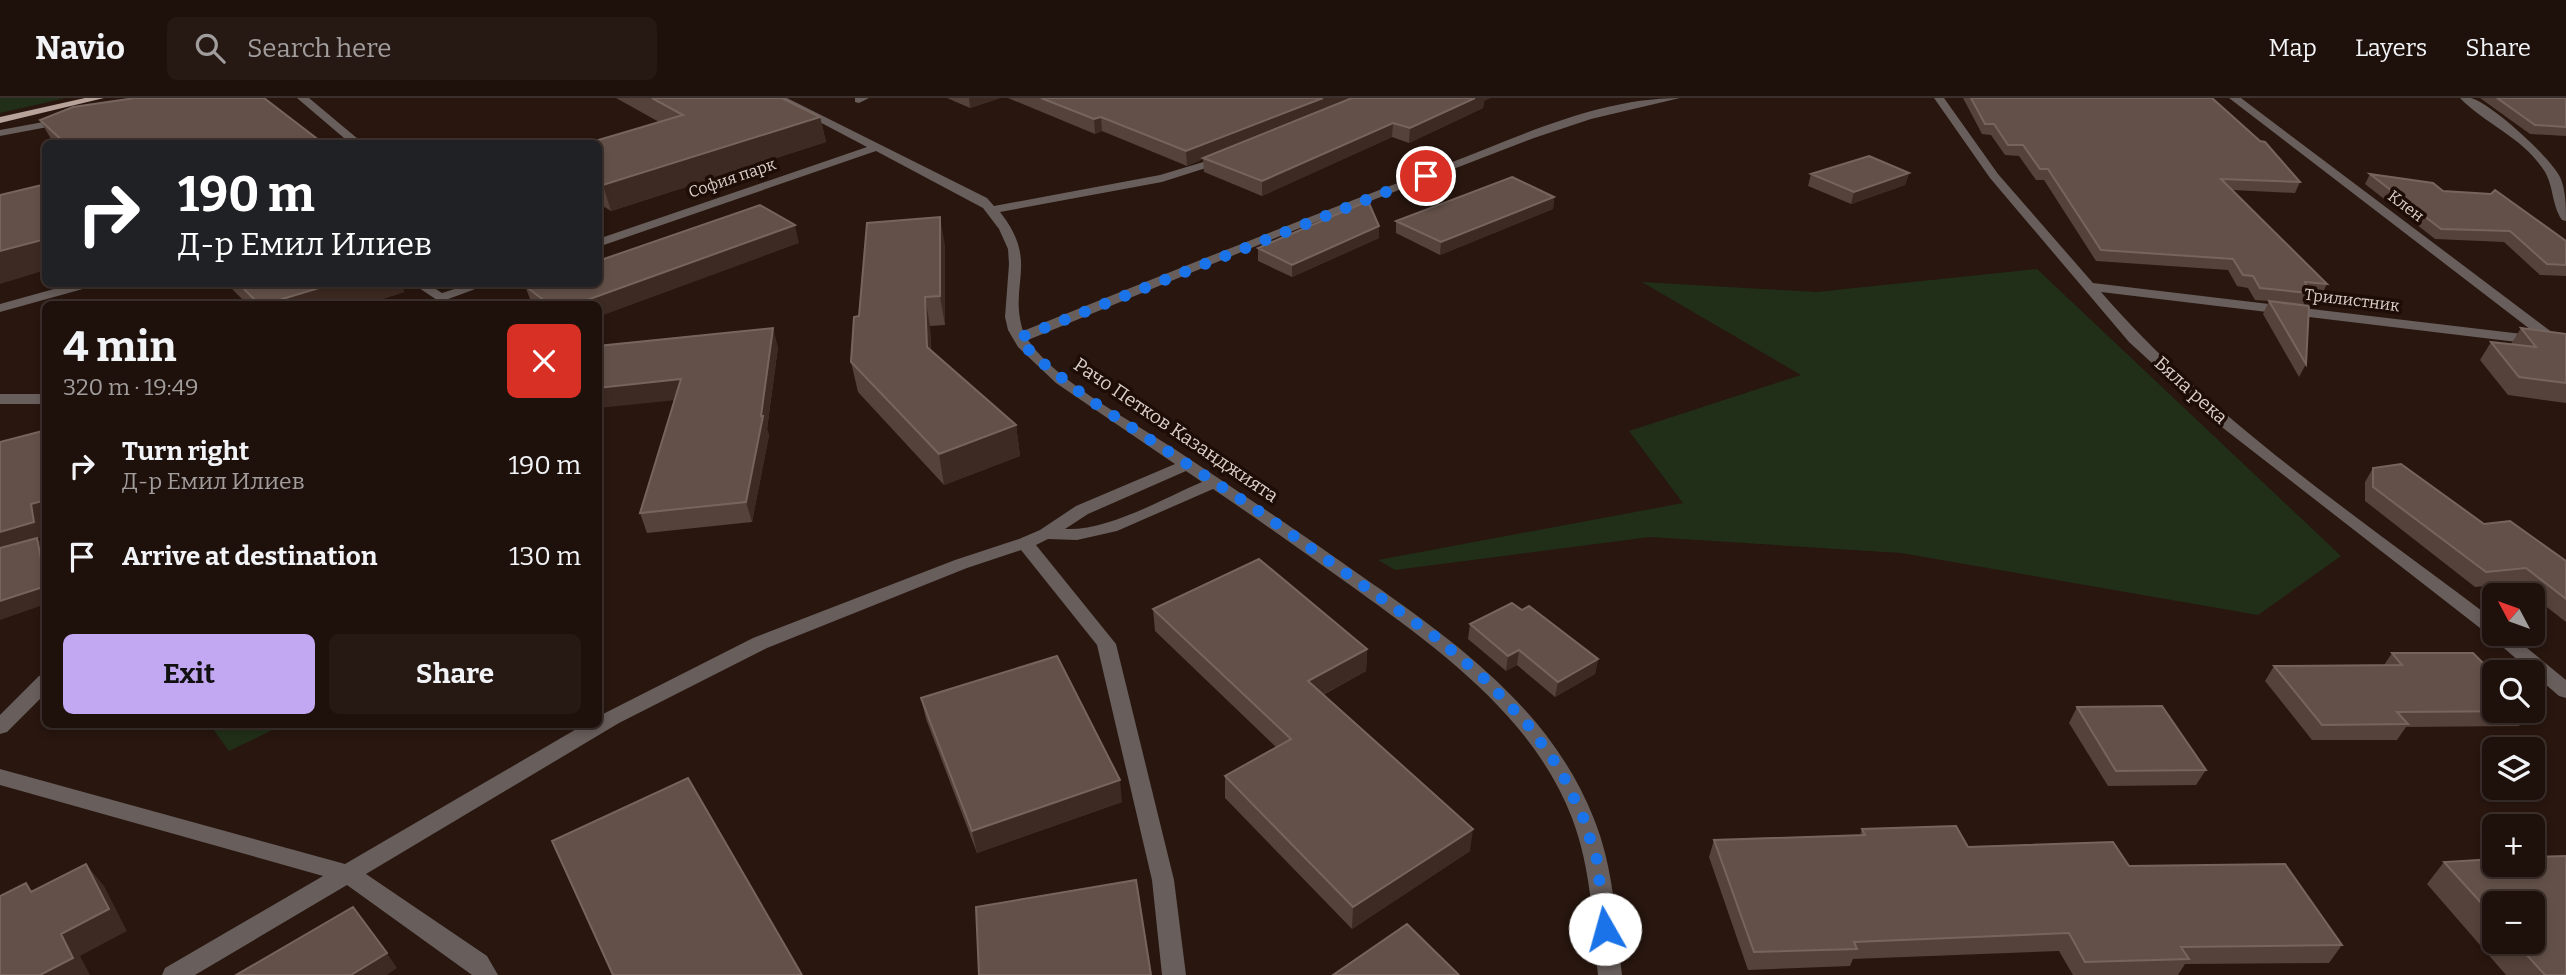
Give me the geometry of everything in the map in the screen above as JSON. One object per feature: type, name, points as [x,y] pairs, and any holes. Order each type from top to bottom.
[{"type":"main road","points":[[0,120],[99,98]]},
{"type":"street","points":[[302,98],[354,140]]},
{"type":"street","name":"Рачо Петков Казанджията","points":[[779,98],[983,201],[1014,248],[1016,264],[1010,309],[1019,338],[1034,356],[1050,371],[1186,465],[1260,512],[1437,638],[1487,681],[1529,726],[1560,769],[1583,817],[1594,850],[1611,975]]},
{"type":"street","points":[[1019,338],[1351,204],[1576,120],[1615,109],[1675,98]]},
{"type":"street","name":"Бяла река","points":[[1939,98],[1994,176],[2134,339],[2230,425],[2482,621]]},
{"type":"street","name":"Клен","points":[[2234,98],[2561,343]]},
{"type":"street","points":[[2465,98],[2543,161],[2554,176],[2558,206],[2566,217]]},
{"type":"street","points":[[0,133],[82,118]]},
{"type":"street","name":"София парк","points":[[602,242],[877,147]]},
{"type":"street","points":[[992,211],[1189,172],[1240,153]]},
{"type":"street","points":[[0,308],[74,287]]},
{"type":"street","points":[[424,287],[439,298],[473,287]]},
{"type":"street","name":"Трилистник","points":[[2092,287],[2561,343]]},
{"type":"street","points":[[0,399],[42,399]]},
{"type":"street","points":[[602,724],[760,643],[961,564],[1025,543],[1046,534],[1082,510],[1186,465]]},
{"type":"street","points":[[1046,534],[1077,534],[1111,527],[1214,482]]},
{"type":"street","points":[[1025,543],[1106,643],[1164,880],[1174,975]]},
{"type":"street","points":[[0,558],[42,545]]},
{"type":"street","points":[[2512,646],[2566,691]]},
{"type":"street","points":[[0,727],[42,685]]},
{"type":"street","points":[[174,975],[595,728]]},
{"type":"street","points":[[0,777],[349,874],[478,963],[486,975]]},
{"type":"green space","points":[[0,98],[66,98],[0,113]]},
{"type":"green space","points":[[2037,269],[2341,556],[2258,615],[1901,553],[1650,537],[1395,570],[1378,560],[1683,503],[1629,431],[1801,375],[1642,282],[1817,292]]},
{"type":"green space","points":[[212,728],[277,728],[229,751]]},
{"type":"building","points":[[135,98],[264,98],[319,140],[62,140],[40,120],[73,107]]},
{"type":"building","points":[[652,98],[782,98],[820,117],[602,184],[602,140],[599,140],[683,115]]},
{"type":"building","points":[[1041,98],[1323,98],[1186,151],[1101,117],[1094,119]]},
{"type":"building","points":[[1352,98],[1475,98],[1410,128],[1393,123],[1262,181],[1203,158]]},
{"type":"building","points":[[1971,98],[2212,98],[2260,141],[2265,142],[2300,182],[2221,179],[2327,284],[2305,282],[2309,293],[2260,288],[2253,276],[2243,275],[2233,259],[2101,250],[2048,169],[2040,169],[2023,145],[2008,145],[1994,124],[1985,124]]},
{"type":"building","points":[[2497,98],[2566,98],[2566,127],[2535,125]]},
{"type":"building","points":[[1869,156],[1909,173],[1854,192],[1811,174]]},
{"type":"building","points":[[2370,174],[2433,183],[2443,191],[2491,194],[2495,190],[2566,241],[2566,265],[2547,264],[2510,231],[2441,229]]},
{"type":"building","points":[[1512,177],[1554,197],[1441,242],[1396,221]]},
{"type":"building","points":[[42,185],[42,240],[0,251],[0,195]]},
{"type":"building","points":[[1368,201],[1379,226],[1292,265],[1258,248]]},
{"type":"building","points":[[760,205],[795,225],[584,301],[545,301],[526,287],[602,287],[602,260]]},
{"type":"building","points":[[940,217],[940,296],[925,297],[927,347],[1016,425],[939,454],[851,362],[854,317],[859,316],[867,223]]},
{"type":"building","points":[[242,287],[322,287],[276,301],[256,301]]},
{"type":"building","points":[[2269,301],[2309,306],[2306,364]]},
{"type":"building","points":[[773,328],[763,416],[746,502],[640,513],[681,379],[602,388],[602,346]]},
{"type":"building","points":[[2521,328],[2566,334],[2566,383],[2519,377],[2491,342],[2536,347]]},
{"type":"building","points":[[42,431],[42,501],[31,504],[34,522],[0,532],[0,442]]},
{"type":"building","points":[[2401,464],[2484,524],[2510,521],[2566,561],[2566,599],[2526,568],[2486,572],[2373,487],[2373,468]]},
{"type":"building","points":[[37,538],[42,565],[42,587],[0,601],[0,548]]},
{"type":"building","points":[[1259,559],[1367,649],[1308,681],[1473,829],[1353,907],[1225,776],[1291,739],[1153,609]]},
{"type":"building","points":[[1512,603],[1522,610],[1529,606],[1598,659],[1558,682],[1519,650],[1508,656],[1470,624]]},
{"type":"building","points":[[2392,653],[2473,653],[2482,662],[2482,711],[2397,712],[2408,724],[2322,725],[2274,666],[2402,665]]},
{"type":"building","points":[[1057,656],[1120,780],[972,831],[921,698]]},
{"type":"building","points":[[2162,706],[2206,770],[2116,771],[2077,707]]},
{"type":"building","points":[[688,778],[802,975],[613,975],[552,841]]},
{"type":"building","points":[[1956,826],[1968,847],[2113,842],[2129,866],[2285,864],[2342,945],[2181,947],[2189,959],[2085,962],[2069,933],[1854,942],[1857,949],[1754,952],[1714,840],[1865,835],[1862,829]]},
{"type":"building","points":[[2566,856],[2566,975],[2545,975],[2526,954],[2545,954],[2545,891],[2482,891],[2482,904],[2444,862],[2482,860],[2482,877],[2545,877],[2545,857]]},
{"type":"building","points":[[86,864],[109,909],[61,934],[73,958],[40,975],[0,975],[0,896],[26,883],[31,892]]},
{"type":"building","points":[[1136,880],[1151,975],[979,975],[976,907]]},
{"type":"building","points":[[353,907],[387,953],[351,975],[236,975]]},
{"type":"building","points":[[1407,924],[1459,975],[1333,975]]},
{"type":"route","points":[[1426,176],[1019,338],[1050,371],[1186,465],[1260,512],[1437,638],[1487,681],[1529,726],[1560,769],[1583,817],[1597,860],[1605,929]]}]
